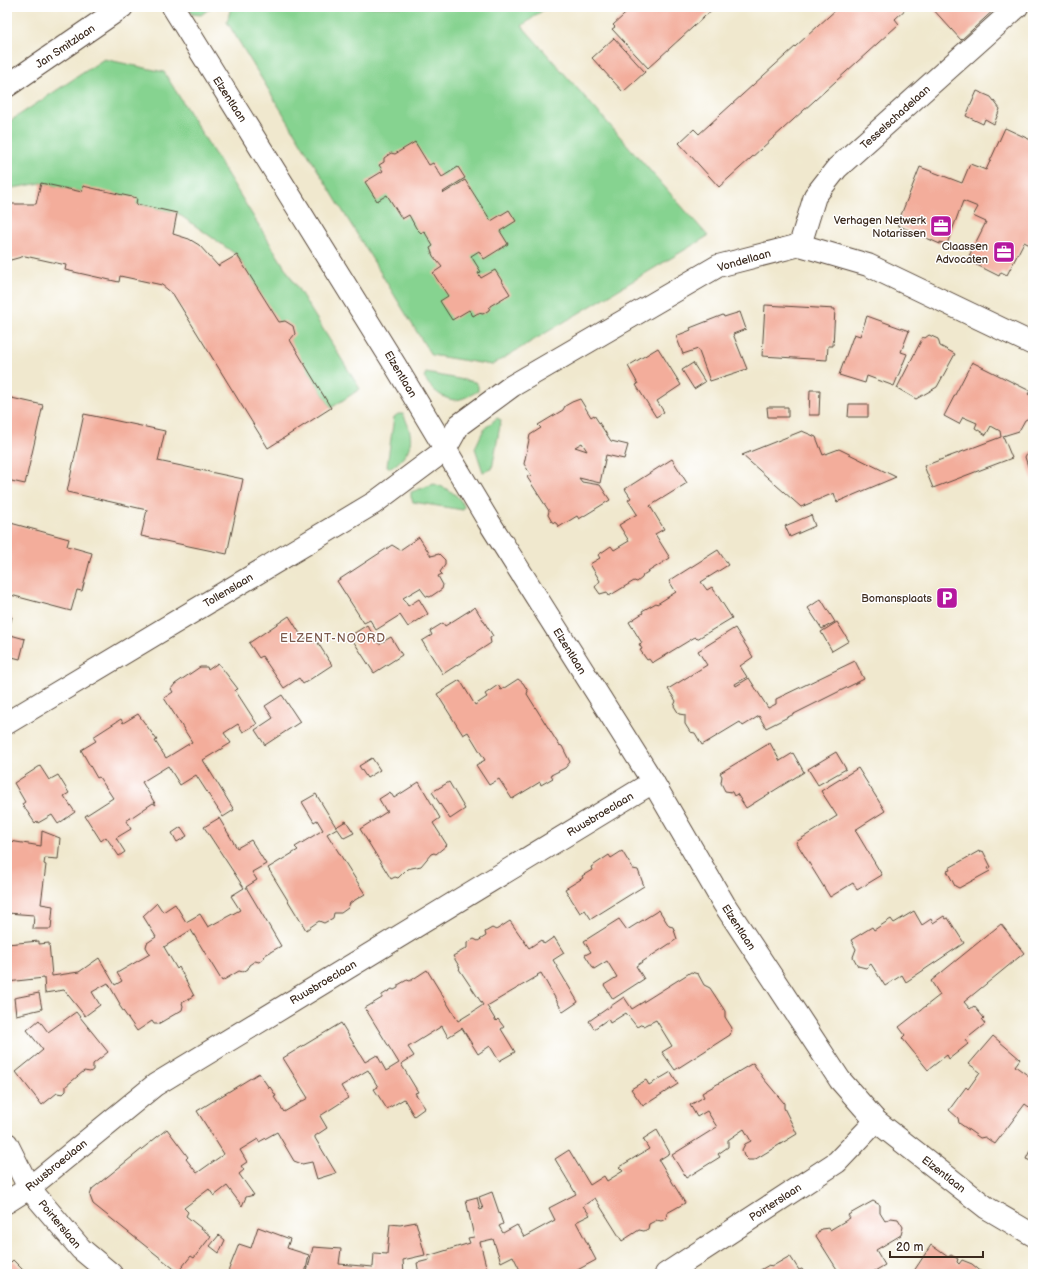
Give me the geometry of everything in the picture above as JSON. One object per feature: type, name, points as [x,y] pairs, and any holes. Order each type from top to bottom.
[{"type":"street","name":"Jan Smitzlaan","points":[[7,86],[122,7]]},
{"type":"street","name":"Elzentlaan","points":[[173,7],[395,365],[445,450],[653,782],[729,911],[840,1080],[876,1121],[987,1208],[1033,1235]]},
{"type":"street","name":"Tesselschadelaan","points":[[800,245],[815,196],[837,168],[1017,7]]},
{"type":"street","name":"Vondellaan","points":[[445,450],[459,425],[512,386],[718,266],[800,245]]},
{"type":"street","points":[[800,245],[868,265],[1033,344]]},
{"type":"street","name":"Tollenslaan","points":[[7,723],[368,506],[445,450]]},
{"type":"street","name":"Ruusbroeclaan","points":[[7,1202],[29,1188],[155,1085],[653,782]]},
{"type":"street","name":"Poirterslaan","points":[[666,1274],[837,1162],[876,1121]]},
{"type":"street","name":"Poirterslaan","points":[[7,1144],[29,1188],[80,1250],[111,1274]]},
{"type":"green space","points":[[189,7],[212,7],[201,15],[192,14]]},
{"type":"green space","points":[[231,7],[547,7],[522,26],[708,236],[492,365],[431,355],[227,22]]},
{"type":"green space","points":[[104,59],[164,72],[360,389],[331,408],[237,255],[177,213],[41,183],[7,189],[7,123]]},
{"type":"green space","points":[[426,373],[475,382],[478,386],[478,391],[460,399],[449,399],[436,392],[429,385],[424,377]]},
{"type":"green space","points":[[398,414],[403,414],[411,437],[408,450],[399,462],[391,468],[387,466],[394,417]]},
{"type":"green space","points":[[497,418],[501,420],[492,469],[483,472],[475,448],[484,429]]},
{"type":"green space","points":[[434,484],[443,487],[459,498],[464,506],[463,510],[413,502],[411,492]]},
{"type":"building","points":[[633,7],[715,7],[648,68],[612,29],[615,27],[613,25]]},
{"type":"building","points":[[839,7],[908,7],[895,19],[899,24],[719,187],[679,143],[694,129],[699,134]]},
{"type":"building","points":[[931,7],[997,7],[961,40]]},
{"type":"building","points":[[614,38],[645,72],[623,92],[592,58]]},
{"type":"building","points":[[977,91],[991,97],[1000,109],[994,124],[985,119],[983,124],[966,116]]},
{"type":"building","points":[[1005,128],[1033,141],[1033,243],[1032,246],[1024,242],[1007,275],[1001,272],[999,276],[973,263],[975,259],[969,256],[986,222],[973,216],[978,207],[963,201],[947,244],[940,242],[940,244],[897,225],[920,167],[962,183],[970,164],[986,170]]},
{"type":"building","points":[[415,142],[429,165],[433,163],[442,177],[458,167],[465,178],[443,192],[444,193],[465,180],[491,221],[509,210],[516,221],[500,231],[508,244],[484,259],[479,251],[471,256],[481,272],[478,273],[481,278],[495,270],[510,294],[490,306],[489,310],[483,314],[478,313],[473,316],[469,310],[452,320],[440,301],[448,296],[433,273],[442,267],[433,256],[430,248],[433,246],[424,231],[421,233],[416,228],[409,215],[402,219],[387,195],[377,201],[365,182],[383,171],[379,165],[384,162],[384,158],[391,153],[395,154]]},
{"type":"building","points":[[41,183],[82,192],[83,186],[137,198],[136,204],[177,213],[173,234],[189,239],[199,245],[218,266],[237,255],[279,322],[285,321],[293,326],[295,334],[290,340],[331,408],[268,448],[173,294],[162,285],[120,276],[119,282],[65,270],[66,265],[25,256],[7,261],[7,204],[36,204]]},
{"type":"building","points":[[765,305],[835,309],[833,346],[828,346],[827,360],[762,356]]},
{"type":"building","points":[[740,312],[746,329],[733,334],[747,369],[710,381],[698,349],[683,354],[676,336],[691,330],[690,328],[723,315],[724,317]]},
{"type":"building","points":[[867,316],[909,331],[901,352],[907,354],[894,386],[867,376],[865,383],[839,375],[854,334],[860,336]]},
{"type":"building","points":[[929,335],[938,339],[940,346],[955,354],[937,387],[916,399],[897,388],[923,337],[925,338]]},
{"type":"building","points":[[658,348],[681,385],[657,401],[664,412],[656,417],[636,385],[638,384],[628,366]]},
{"type":"building","points":[[972,362],[1030,391],[1028,394],[1033,397],[1033,416],[1025,420],[1019,431],[1003,436],[1012,458],[933,488],[924,466],[1001,437],[1000,431],[991,426],[986,435],[975,428],[977,423],[963,417],[959,424],[944,416]]},
{"type":"building","points":[[693,363],[705,382],[694,389],[682,370]]},
{"type":"building","points":[[810,390],[820,390],[819,415],[809,415]]},
{"type":"building","points":[[7,397],[43,405],[25,484],[7,480]]},
{"type":"building","points":[[580,399],[591,417],[594,415],[611,441],[628,445],[624,459],[606,455],[600,483],[579,478],[582,482],[600,485],[610,500],[579,519],[577,516],[559,527],[556,523],[552,522],[548,515],[549,511],[527,477],[531,475],[524,464],[530,435],[541,428],[538,425],[563,410],[565,406]],"holes":[[[582,443],[587,451],[575,447]]]},
{"type":"building","points":[[849,404],[868,404],[868,417],[848,417]]},
{"type":"building","points":[[767,407],[788,407],[788,417],[768,417]]},
{"type":"building","points":[[84,414],[165,431],[158,461],[243,479],[227,554],[141,536],[147,510],[67,492]]},
{"type":"building","points":[[802,431],[816,437],[823,455],[839,449],[896,477],[837,502],[834,493],[801,507],[742,455]]},
{"type":"building","points":[[1033,451],[1033,482],[1025,457],[1027,453]]},
{"type":"building","points":[[672,459],[687,483],[650,506],[664,529],[655,534],[670,558],[643,575],[637,582],[634,581],[609,596],[607,592],[600,594],[595,587],[600,581],[590,564],[600,558],[598,555],[611,546],[614,550],[629,541],[619,525],[637,514],[628,500],[631,498],[625,489]]},
{"type":"building","points":[[811,515],[815,526],[790,537],[785,526]]},
{"type":"building","points":[[7,522],[69,539],[67,546],[92,553],[82,591],[77,590],[71,611],[7,594]]},
{"type":"building","points":[[419,537],[431,556],[439,554],[445,560],[445,565],[440,572],[442,574],[438,576],[443,585],[442,589],[430,597],[426,596],[420,588],[403,598],[408,606],[419,599],[428,614],[408,627],[400,615],[376,630],[370,620],[364,623],[337,581],[392,545],[400,550]]},
{"type":"building","points":[[718,550],[728,565],[701,582],[707,590],[712,587],[732,618],[697,639],[695,637],[652,663],[649,659],[647,660],[640,650],[642,649],[639,644],[642,643],[629,622],[643,613],[642,611],[656,603],[657,604],[676,592],[669,581]]},
{"type":"building","points":[[821,599],[835,622],[822,629],[808,608]]},
{"type":"building","points":[[475,607],[493,636],[490,638],[491,643],[443,674],[422,641],[432,635],[430,631],[443,623],[445,626]]},
{"type":"building","points":[[7,616],[12,617],[10,625],[7,624]]},
{"type":"building","points":[[289,616],[304,640],[309,637],[313,643],[316,640],[332,665],[303,684],[299,678],[284,688],[262,656],[259,658],[249,643]]},
{"type":"building","points":[[837,622],[849,641],[832,651],[821,632]]},
{"type":"building","points":[[367,625],[379,644],[391,637],[402,655],[374,673],[350,636]]},
{"type":"building","points":[[735,628],[753,657],[740,666],[747,677],[735,684],[736,686],[749,678],[768,708],[776,704],[776,699],[855,661],[864,679],[766,728],[759,716],[743,726],[740,722],[702,745],[695,733],[690,732],[685,724],[685,715],[679,714],[674,706],[676,701],[668,689],[707,665],[698,651]]},
{"type":"building","points":[[7,634],[25,639],[20,659],[12,657],[7,675]]},
{"type":"building","points":[[218,663],[238,689],[235,690],[257,724],[243,732],[238,724],[224,733],[231,743],[203,760],[234,810],[223,817],[196,775],[180,785],[168,766],[142,782],[156,805],[153,803],[126,821],[131,829],[116,838],[125,852],[119,856],[106,837],[101,841],[85,816],[113,798],[99,777],[97,778],[81,750],[96,741],[93,737],[121,719],[123,723],[138,714],[157,740],[155,741],[166,758],[192,742],[164,698],[173,692],[171,689],[175,684],[200,667],[207,667],[208,670]]},
{"type":"building","points":[[518,679],[523,683],[528,691],[527,694],[559,745],[562,746],[570,762],[565,768],[551,775],[553,778],[541,785],[540,782],[512,799],[499,779],[489,785],[476,765],[485,760],[468,732],[463,735],[437,694],[460,680],[475,705],[487,697],[485,694],[498,685],[501,690]]},
{"type":"building","points":[[282,695],[300,722],[265,745],[255,730],[273,718],[265,706]]},
{"type":"building","points":[[770,743],[780,761],[793,753],[804,772],[746,808],[737,794],[734,796],[732,792],[725,791],[721,783],[722,776],[720,773]]},
{"type":"building","points":[[836,752],[846,769],[818,785],[808,769]]},
{"type":"building","points":[[372,758],[380,770],[367,778],[359,766]]},
{"type":"building","points":[[40,766],[49,780],[58,775],[69,793],[64,796],[75,812],[58,824],[52,815],[38,823],[37,821],[35,823],[22,804],[25,802],[14,783]]},
{"type":"building","points":[[858,768],[885,811],[855,830],[882,875],[857,890],[853,883],[830,897],[796,842],[837,816],[821,791]]},
{"type":"building","points":[[419,782],[440,818],[433,823],[447,845],[436,854],[431,854],[421,866],[407,869],[398,878],[395,877],[391,879],[360,829],[388,811],[386,811],[379,799],[390,792],[394,798]]},
{"type":"building","points":[[449,782],[465,809],[450,819],[432,792]]},
{"type":"building","points":[[316,794],[336,827],[346,821],[354,833],[344,838],[337,828],[327,834],[365,894],[350,903],[348,908],[341,913],[334,913],[333,918],[324,923],[319,921],[306,930],[268,868],[298,850],[295,847],[323,830],[317,820],[314,822],[302,802]]},
{"type":"building","points":[[219,818],[237,848],[251,840],[266,864],[252,872],[257,880],[246,887],[281,946],[265,955],[259,962],[255,961],[249,965],[248,969],[243,972],[239,971],[222,981],[191,930],[164,947],[177,969],[179,967],[194,996],[182,1003],[182,1010],[158,1024],[154,1024],[152,1021],[137,1031],[119,1005],[120,1004],[108,983],[92,992],[100,1005],[85,1016],[64,990],[45,993],[44,978],[7,982],[7,944],[39,941],[39,944],[49,943],[52,976],[79,972],[99,958],[115,985],[122,981],[117,973],[150,954],[146,947],[147,943],[156,937],[143,916],[157,903],[163,912],[175,904],[186,922],[200,914],[208,927],[240,910],[231,896],[244,888],[204,827]]},
{"type":"building","points":[[181,827],[187,836],[177,842],[172,833]]},
{"type":"building","points":[[42,831],[60,838],[58,859],[45,858],[44,864],[46,865],[41,904],[53,906],[51,929],[33,929],[34,915],[7,913],[7,842],[10,841],[41,846]]},
{"type":"building","points":[[622,851],[633,869],[638,870],[644,886],[591,919],[585,910],[580,913],[565,889],[583,878],[582,876],[592,870],[591,867],[609,855],[611,858]]},
{"type":"building","points":[[979,851],[980,853],[983,851],[991,867],[988,868],[990,871],[959,888],[955,886],[947,871],[950,870],[949,868]]},
{"type":"building","points":[[659,910],[669,926],[673,927],[677,939],[636,966],[644,979],[613,999],[604,985],[617,977],[607,961],[594,969],[585,955],[591,952],[584,941],[619,919],[627,930]]},
{"type":"building","points":[[914,911],[922,925],[931,919],[933,923],[944,916],[946,919],[948,918],[964,943],[906,982],[902,975],[885,986],[871,964],[866,968],[858,966],[853,957],[856,949],[851,940],[872,927],[874,930],[891,919],[894,923]]},
{"type":"building","points":[[510,921],[529,948],[541,940],[544,944],[554,937],[564,953],[553,960],[578,1002],[563,1012],[541,973],[487,1006],[496,1021],[498,1019],[504,1027],[501,1029],[515,1052],[499,1061],[490,1046],[478,1054],[462,1028],[448,1037],[442,1026],[408,1047],[414,1056],[401,1064],[418,1092],[415,1093],[425,1108],[414,1116],[404,1099],[387,1109],[374,1089],[378,1087],[368,1070],[341,1086],[348,1098],[320,1116],[327,1128],[315,1136],[336,1173],[317,1179],[312,1162],[302,1164],[294,1161],[277,1132],[259,1142],[258,1139],[240,1150],[247,1162],[241,1166],[244,1170],[239,1174],[254,1195],[246,1197],[242,1206],[227,1186],[214,1196],[209,1189],[184,1208],[188,1212],[186,1216],[211,1236],[194,1258],[191,1256],[178,1272],[93,1204],[90,1196],[92,1189],[167,1129],[188,1157],[186,1159],[197,1173],[224,1154],[197,1111],[259,1073],[276,1096],[274,1097],[284,1112],[308,1098],[283,1058],[341,1023],[365,1062],[377,1055],[386,1071],[399,1063],[365,1008],[382,998],[382,995],[392,989],[394,990],[398,988],[398,985],[407,980],[410,981],[427,970],[458,1021],[483,1005],[459,969],[460,968],[453,956],[467,948],[467,943],[474,939],[478,941],[486,936],[485,932],[492,928],[496,930]]},
{"type":"building","points":[[1001,924],[1024,953],[964,1002],[970,1009],[974,1006],[984,1018],[982,1020],[985,1024],[965,1040],[968,1044],[949,1059],[947,1055],[928,1070],[902,1038],[905,1035],[899,1027],[940,995],[931,981]]},
{"type":"building","points":[[691,972],[698,974],[704,985],[710,988],[725,1011],[725,1017],[732,1028],[730,1035],[675,1070],[662,1052],[672,1046],[656,1020],[644,1026],[642,1024],[637,1027],[626,1013],[610,1023],[608,1019],[594,1029],[589,1021],[624,997],[632,1009]]},
{"type":"building","points":[[39,993],[42,1009],[16,1015],[14,998]]},
{"type":"building","points":[[76,1012],[108,1052],[93,1064],[93,1070],[90,1072],[84,1071],[66,1086],[66,1091],[63,1094],[57,1093],[42,1105],[16,1072],[43,1050],[27,1030],[39,1020],[48,1032]]},
{"type":"building","points":[[993,1036],[1020,1059],[1015,1066],[1033,1079],[1033,1110],[1025,1104],[995,1144],[985,1137],[980,1138],[959,1123],[958,1118],[949,1110],[966,1087],[968,1089],[980,1072],[969,1064]]},
{"type":"building","points":[[753,1063],[763,1078],[784,1103],[784,1108],[797,1134],[754,1160],[748,1160],[744,1156],[742,1150],[745,1144],[751,1141],[744,1129],[728,1140],[728,1147],[718,1154],[720,1157],[686,1178],[672,1155],[717,1127],[707,1111],[697,1117],[690,1105],[704,1097],[702,1093]]},
{"type":"building","points":[[671,1072],[678,1084],[643,1106],[631,1089],[646,1080],[649,1085]]},
{"type":"building","points":[[657,1130],[670,1153],[659,1160],[685,1203],[667,1213],[666,1219],[661,1221],[657,1220],[649,1224],[648,1229],[644,1231],[639,1230],[622,1241],[595,1198],[583,1206],[590,1215],[576,1222],[596,1260],[570,1274],[522,1274],[513,1256],[501,1262],[493,1239],[480,1242],[488,1274],[419,1274],[417,1263],[429,1260],[428,1256],[470,1243],[468,1238],[474,1237],[466,1200],[477,1197],[480,1210],[483,1209],[479,1197],[492,1192],[503,1224],[499,1226],[503,1233],[517,1225],[524,1237],[555,1220],[549,1208],[576,1194],[555,1159],[569,1150],[590,1185],[604,1176],[607,1181],[623,1171],[619,1167],[649,1149],[643,1139]]},
{"type":"building","points":[[1033,1144],[1033,1162],[1026,1159]]},
{"type":"building","points":[[873,1201],[880,1205],[880,1213],[885,1221],[891,1218],[898,1219],[903,1227],[901,1235],[876,1250],[885,1265],[873,1272],[874,1274],[840,1274],[816,1236],[821,1229],[829,1228],[830,1230],[850,1218],[848,1215]]},
{"type":"building","points":[[416,1222],[425,1255],[403,1260],[404,1274],[320,1274],[307,1272],[313,1247],[341,1249],[339,1264],[373,1267],[374,1253],[387,1254],[390,1224],[400,1225]]},
{"type":"building","points":[[258,1227],[290,1239],[287,1248],[309,1255],[305,1274],[227,1274],[239,1244],[251,1248]]},
{"type":"building","points":[[219,1235],[225,1240],[219,1253],[210,1246]]},
{"type":"building","points":[[931,1245],[948,1257],[951,1255],[958,1259],[957,1262],[959,1264],[962,1260],[972,1264],[984,1274],[912,1274]]},
{"type":"building","points":[[790,1256],[799,1270],[802,1269],[805,1274],[758,1274],[757,1272],[769,1265],[771,1267]]},
{"type":"building","points":[[13,1260],[26,1273],[30,1272],[32,1274],[7,1274],[7,1266]]},
{"type":"place","name":"Verhagen Netwerk Notarissen","points":[[941,226]]},
{"type":"place","name":"Claassen Advocaten","points":[[1004,252]]},
{"type":"place","name":"Bomansplaats","points":[[947,598]]},
{"type":"district","name":"ELZENT-NOORD","points":[[333,638]]}]
